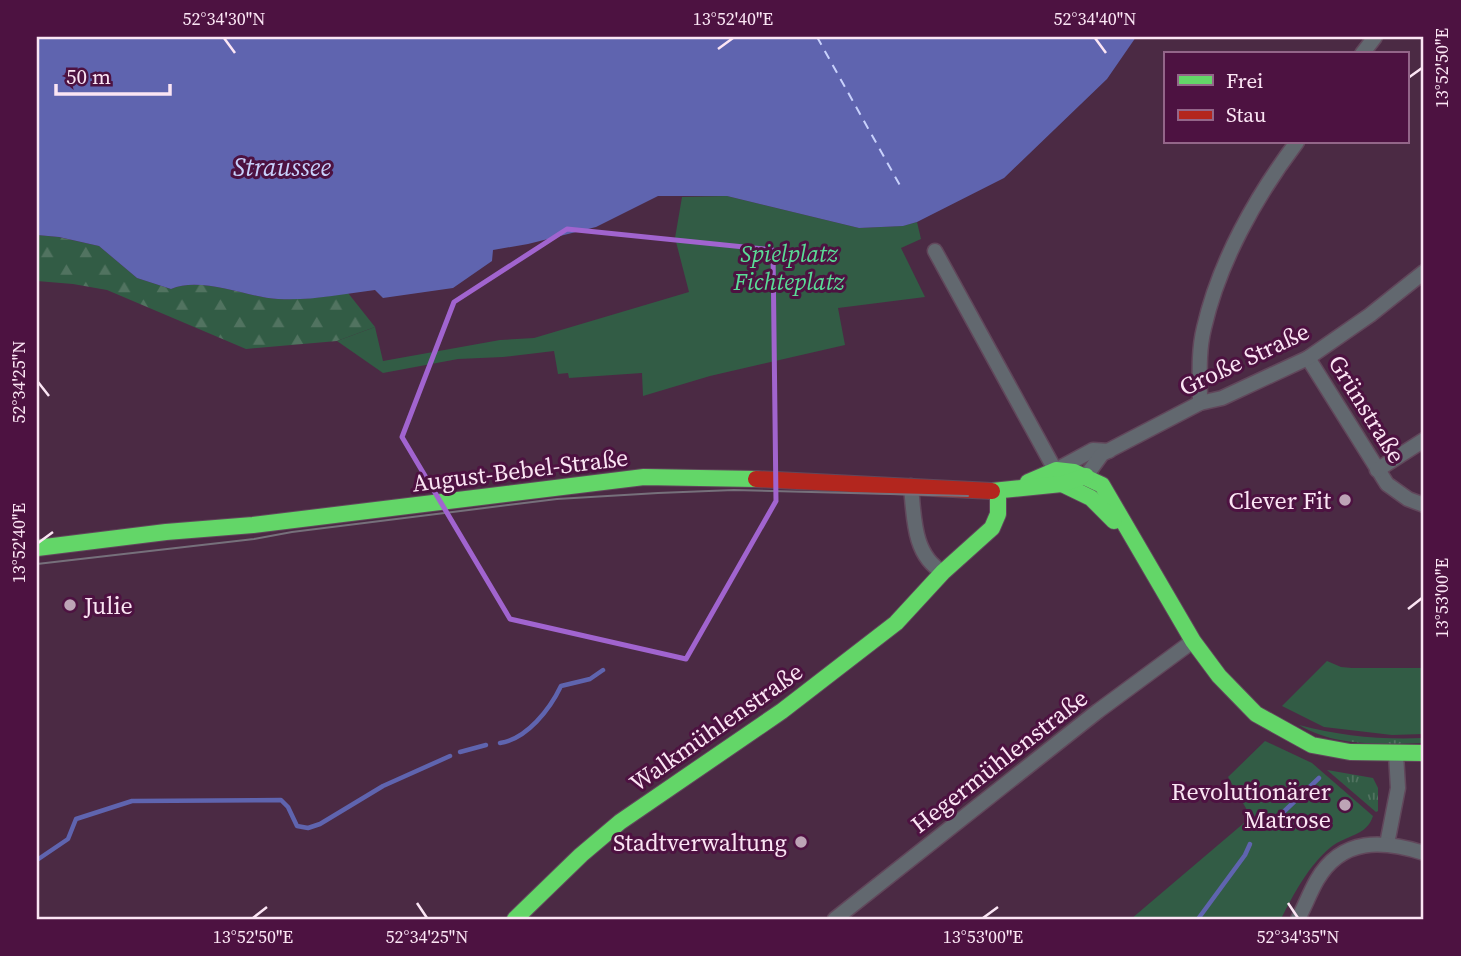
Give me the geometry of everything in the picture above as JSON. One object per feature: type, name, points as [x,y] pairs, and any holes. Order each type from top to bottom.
[{"type":"street","points":[[1364,52],[1375,37]]},
{"type":"street","points":[[1200,403],[1200,354],[1204,328],[1221,277],[1247,222],[1296,144]]},
{"type":"street","points":[[935,251],[1059,477],[1087,493],[1130,536]]},
{"type":"street","name":"Große Straße","points":[[1086,476],[1102,454],[1200,403],[1222,398],[1308,358],[1370,316],[1424,272]]},
{"type":"street","name":"Grünstraße","points":[[1308,358],[1387,484],[1399,494],[1424,505]]},
{"type":"street","points":[[1377,470],[1424,440]]},
{"type":"street","name":"Große Straße","points":[[1059,477],[1093,450],[1109,451]]},
{"type":"street","points":[[1086,476],[1101,485],[1118,509],[1130,536],[1192,641],[1237,697],[1256,714],[1312,745],[1350,752],[1424,753]]},
{"type":"street","name":"August-Bebel-Straße","points":[[37,548],[166,532],[267,524],[644,477],[720,477],[1004,490],[1059,477],[1086,476]]},
{"type":"street","points":[[911,486],[915,531],[929,562],[943,572]]},
{"type":"street","name":"Walkmühlenstraße","points":[[514,919],[620,822],[782,711],[887,630],[919,600],[943,572],[992,528],[1004,490]]},
{"type":"street","name":"Hegermühlenstraße","points":[[835,919],[1098,711],[1192,641]]},
{"type":"street","points":[[1387,844],[1398,788],[1396,754]]},
{"type":"street","points":[[1297,919],[1318,878],[1336,856],[1360,845],[1387,844],[1424,853]]},
{"type":"highlighted area","points":[[567,229],[773,250],[776,501],[686,659],[510,619],[402,437],[454,302]]},
{"type":"green space","name":"Spielplatz Fichteplatz","points":[[727,196],[859,228],[902,226],[917,222],[921,239],[901,248],[925,297],[838,308],[845,345],[710,376],[643,396],[642,373],[569,378],[568,373],[558,374],[554,351],[458,359],[383,373],[337,341],[375,327],[383,361],[500,340],[534,338],[689,292],[675,238],[682,197]]},
{"type":"green space","points":[[37,235],[99,246],[137,278],[171,289],[210,286],[278,299],[348,293],[375,327],[337,341],[246,349],[107,290],[37,281]]},
{"type":"green space","points":[[1327,661],[1352,668],[1424,668],[1424,734],[1392,735],[1324,727],[1282,706]]},
{"type":"green space","points":[[1299,725],[1361,736],[1424,738],[1424,743],[1376,744],[1344,741]]},
{"type":"green space","points":[[1265,741],[1312,763],[1373,816],[1370,823],[1323,854],[1302,881],[1281,919],[1131,919],[1251,817],[1228,777]]},
{"type":"green space","points":[[1327,770],[1373,778],[1378,788],[1378,811],[1376,812]]},
{"type":"water","name":"Straussee","points":[[37,37],[1136,37],[1107,79],[1004,178],[917,222],[903,226],[859,228],[727,196],[658,196],[596,227],[493,250],[492,261],[453,288],[383,298],[375,290],[314,298],[278,299],[210,286],[171,289],[137,278],[99,246],[37,235]]},
{"type":"waterway","points":[[500,743],[519,736],[536,722],[561,686],[590,679],[603,670]]},
{"type":"waterway","points":[[460,752],[486,745]]},
{"type":"waterway","points":[[37,860],[68,839],[76,819],[132,801],[281,800],[288,807],[297,826],[308,828],[320,824],[383,786],[450,756]]},
{"type":"waterway","points":[[1273,822],[1319,778]]},
{"type":"waterway","points":[[1198,919],[1245,855],[1250,844]]},
{"type":"ferry route","points":[[817,37],[902,189]]},
{"type":"tram line","points":[[37,564],[254,539],[557,499],[734,490],[968,496]]},
{"type":"traffic: fast","points":[[1028,482],[1056,470],[1074,472],[1102,485],[1193,641],[1219,676],[1256,714],[1312,745],[1350,752],[1424,753]]},
{"type":"traffic: fast","points":[[992,491],[1062,484],[1086,476]]},
{"type":"traffic: fast","points":[[37,548],[166,532],[253,525],[644,477],[756,479]]},
{"type":"traffic: fast","points":[[1062,484],[1091,498],[1114,521]]},
{"type":"traffic: fast","points":[[515,919],[581,855],[620,822],[782,711],[896,623],[943,572],[992,528],[998,514],[998,491]]},
{"type":"traffic: jam","points":[[756,479],[992,491]]},
{"type":"place","name":"Clever Fit","points":[[1345,500]]},
{"type":"place","name":"Julie","points":[[70,605]]},
{"type":"place","name":"Revolutionärer Matrose","points":[[1345,805]]},
{"type":"place","name":"Stadtverwaltung","points":[[801,842]]}]
